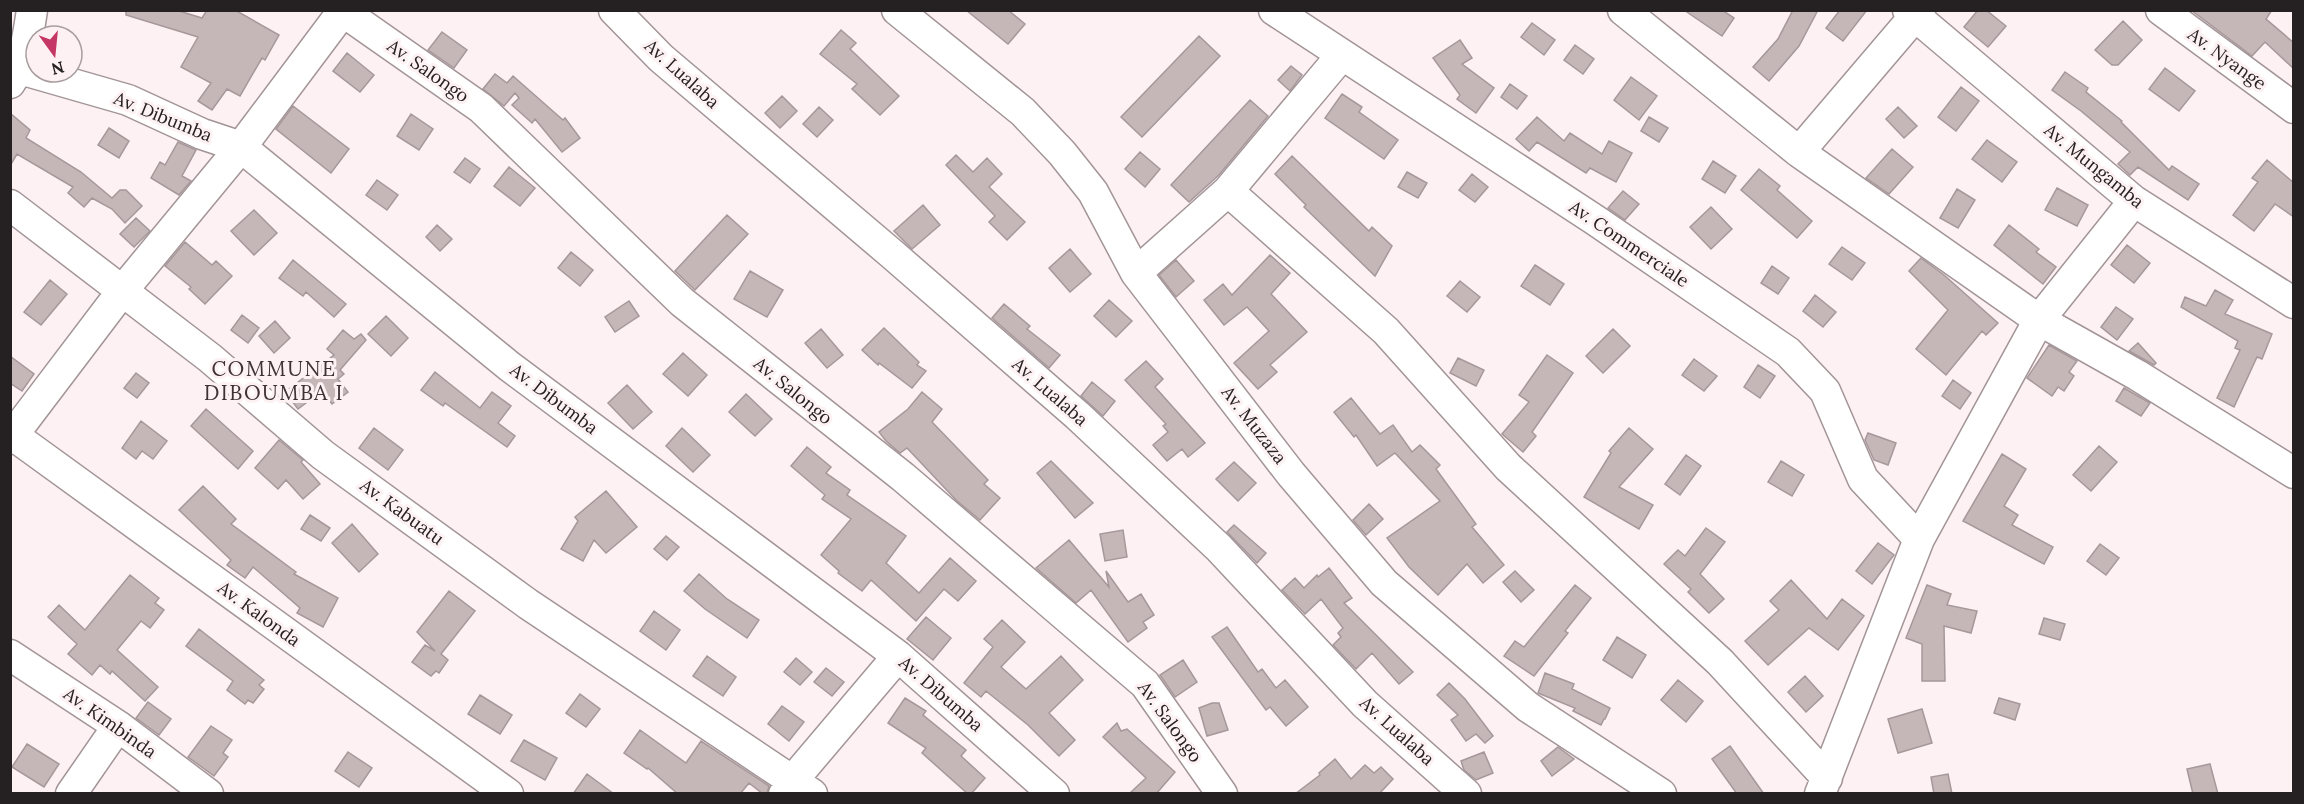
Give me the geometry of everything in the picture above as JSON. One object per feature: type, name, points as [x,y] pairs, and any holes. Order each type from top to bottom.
[{"type":"street","points":[[15,76],[28,38],[32,10]]},
{"type":"street","name":"Av. Lualaba","points":[[614,10],[661,58],[1077,415],[1220,548],[1365,704],[1466,794]]},
{"type":"street","name":"Av. Muzaza","points":[[897,10],[1023,112],[1062,153],[1094,192],[1136,273],[1291,474],[1384,584],[1528,707],[1661,794]]},
{"type":"street","name":"Av. Commerciale","points":[[1274,10],[1341,56],[1595,220],[1788,352],[1825,391],[1863,479],[1919,539]]},
{"type":"street","points":[[1623,10],[1799,152],[2039,320],[2137,375],[2294,473]]},
{"type":"street","name":"Av. Nyange","points":[[2161,10],[2294,108]]},
{"type":"street","points":[[11,436],[123,290],[241,147],[342,11]]},
{"type":"street","name":"Av. Salongo","points":[[342,11],[481,108],[682,302],[903,477],[1145,684],[1222,794]]},
{"type":"street","points":[[1799,152],[1914,12]]},
{"type":"street","name":"Av. Mungamba","points":[[1914,12],[2134,201],[2294,303]]},
{"type":"street","points":[[1136,273],[1228,191],[1341,56]]},
{"type":"street","name":"Av. Dibumba","points":[[15,76],[128,100],[202,134],[241,147],[509,366],[898,656],[1054,794]]},
{"type":"street","points":[[1228,191],[1386,331],[1508,467],[1720,662],[1824,786],[1919,539],[2039,320],[2134,201]]},
{"type":"street","name":"Av. Kabuatu","points":[[10,205],[210,358],[342,468],[528,604],[796,789]]},
{"type":"street","name":"Av. Kalonda","points":[[11,436],[508,794]]},
{"type":"street","name":"Av. Kimbinda","points":[[10,655],[118,726],[208,794]]},
{"type":"street","points":[[796,789],[898,656]]},
{"type":"street","points":[[71,794],[118,726]]},
{"type":"building","points":[[126,10],[176,10],[202,18],[207,10],[235,10],[279,35],[265,60],[262,58],[240,96],[227,89],[212,110],[198,101],[211,83],[181,67],[198,37],[126,15]]},
{"type":"building","points":[[966,10],[1008,10],[1025,24],[1008,44]]},
{"type":"building","points":[[1684,10],[1722,10],[1734,18],[1722,36]]},
{"type":"building","points":[[1793,10],[1818,10],[1799,46],[1769,81],[1753,67],[1778,39]]},
{"type":"building","points":[[1840,10],[1867,10],[1843,41],[1826,28]]},
{"type":"building","points":[[1978,10],[1986,10],[2006,26],[1988,47],[1964,27]]},
{"type":"building","points":[[2191,10],[2272,10],[2266,19],[2294,43],[2294,69],[2265,42],[2252,56]]},
{"type":"building","points":[[2123,21],[2142,40],[2118,65],[2112,65],[2095,50]]},
{"type":"building","points":[[1532,23],[1555,40],[1544,55],[1521,37]]},
{"type":"building","points":[[841,30],[856,43],[850,49],[899,96],[880,115],[852,89],[857,84],[820,54]]},
{"type":"building","points":[[442,32],[467,50],[454,68],[428,50]]},
{"type":"building","points":[[1199,36],[1220,56],[1142,137],[1121,117]]},
{"type":"building","points":[[1460,40],[1472,58],[1462,64],[1494,88],[1476,113],[1457,99],[1460,95],[1433,58]]},
{"type":"building","points":[[1575,45],[1594,59],[1583,74],[1564,60]]},
{"type":"building","points":[[347,53],[374,75],[360,92],[333,71]]},
{"type":"building","points":[[1291,66],[1302,75],[1290,91],[1278,80]]},
{"type":"building","points":[[2165,68],[2195,91],[2179,111],[2149,89]]},
{"type":"building","points":[[2065,72],[2088,88],[2086,92],[2122,121],[2169,170],[2172,166],[2199,184],[2188,200],[2138,167],[2130,175],[2118,164],[2130,152],[2052,90]]},
{"type":"building","points":[[495,74],[507,83],[513,76],[563,120],[565,118],[580,138],[562,152],[535,119],[532,123],[512,105],[519,98],[515,93],[504,106],[483,89]]},
{"type":"building","points":[[1631,77],[1657,96],[1639,120],[1614,100]]},
{"type":"building","points":[[1510,84],[1527,96],[1517,109],[1501,97]]},
{"type":"building","points":[[1961,87],[1979,101],[1956,131],[1938,117]]},
{"type":"building","points":[[1342,94],[1362,107],[1359,112],[1398,140],[1384,159],[1325,118]]},
{"type":"building","points":[[782,96],[797,111],[780,128],[765,113]]},
{"type":"building","points":[[1250,100],[1268,116],[1219,175],[1189,202],[1171,185]]},
{"type":"building","points":[[293,106],[349,149],[331,173],[276,129]]},
{"type":"building","points":[[819,107],[833,120],[817,137],[803,124]]},
{"type":"building","points":[[1898,107],[1917,126],[1904,138],[1886,119]]},
{"type":"building","points":[[10,113],[30,130],[26,138],[81,172],[112,198],[120,190],[126,190],[142,206],[125,223],[112,209],[92,198],[84,207],[68,193],[73,187],[17,154],[10,166]]},
{"type":"building","points":[[411,114],[433,129],[419,150],[397,136]]},
{"type":"building","points":[[1537,117],[1564,141],[1570,133],[1602,154],[1609,141],[1632,153],[1616,182],[1590,168],[1586,173],[1537,142],[1529,151],[1516,139]]},
{"type":"building","points":[[1649,117],[1668,128],[1659,142],[1641,131]]},
{"type":"building","points":[[109,128],[129,141],[119,158],[98,145]]},
{"type":"building","points":[[1987,140],[2017,162],[2002,182],[1972,159]]},
{"type":"building","points":[[178,142],[196,150],[182,176],[191,181],[179,195],[151,178],[160,162],[165,165]]},
{"type":"building","points":[[1892,149],[1913,167],[1889,194],[1866,178]]},
{"type":"building","points":[[1140,152],[1160,169],[1145,187],[1125,169]]},
{"type":"building","points":[[956,155],[973,172],[987,158],[1002,174],[989,187],[1025,222],[1007,240],[989,222],[995,216],[946,165]]},
{"type":"building","points":[[1292,156],[1369,231],[1372,227],[1392,246],[1375,276],[1304,207],[1306,205],[1275,174]]},
{"type":"building","points":[[465,158],[480,169],[470,183],[454,172]]},
{"type":"building","points":[[2267,160],[2294,183],[2294,217],[2275,204],[2254,231],[2233,215],[2258,182],[2252,178]]},
{"type":"building","points":[[1713,161],[1736,176],[1725,193],[1702,179]]},
{"type":"building","points":[[509,167],[535,188],[520,206],[494,186]]},
{"type":"building","points":[[1759,169],[1780,186],[1777,190],[1812,221],[1797,238],[1741,190]]},
{"type":"building","points":[[1407,172],[1427,183],[1418,198],[1398,187]]},
{"type":"building","points":[[1472,174],[1488,187],[1475,202],[1459,190]]},
{"type":"building","points":[[377,180],[398,195],[387,210],[366,195]]},
{"type":"building","points":[[2057,188],[2088,205],[2077,226],[2045,210]]},
{"type":"building","points":[[1957,189],[1975,200],[1958,228],[1940,218]]},
{"type":"building","points":[[1623,191],[1639,204],[1625,220],[1608,208]]},
{"type":"building","points":[[923,205],[940,225],[912,249],[894,231]]},
{"type":"building","points":[[1711,207],[1732,229],[1711,249],[1690,227]]},
{"type":"building","points":[[254,210],[277,233],[254,255],[231,231]]},
{"type":"building","points":[[727,215],[748,234],[695,290],[675,271]]},
{"type":"building","points":[[136,218],[150,231],[134,247],[120,234]]},
{"type":"building","points":[[437,225],[452,239],[440,251],[426,237]]},
{"type":"building","points":[[2009,225],[2039,249],[2036,252],[2056,267],[2043,284],[1994,245]]},
{"type":"building","points":[[185,242],[212,265],[216,261],[232,276],[205,304],[189,289],[191,287],[165,266]]},
{"type":"building","points":[[2127,245],[2150,263],[2134,283],[2111,265]]},
{"type":"building","points":[[1842,247],[1865,263],[1852,280],[1829,264]]},
{"type":"building","points":[[1070,249],[1091,274],[1070,292],[1049,268]]},
{"type":"building","points":[[571,252],[593,270],[580,286],[558,268]]},
{"type":"building","points":[[1270,255],[1290,273],[1271,294],[1307,332],[1270,365],[1277,372],[1258,389],[1234,363],[1269,331],[1247,307],[1224,325],[1204,300],[1223,284],[1232,295]]},
{"type":"building","points":[[1921,258],[1944,275],[1998,323],[1986,335],[1982,331],[1946,375],[1916,349],[1948,310],[1909,271]]},
{"type":"building","points":[[293,260],[346,304],[334,317],[306,292],[303,296],[279,278]]},
{"type":"building","points":[[1176,260],[1194,281],[1176,297],[1159,275]]},
{"type":"building","points":[[1535,265],[1564,284],[1550,305],[1521,286]]},
{"type":"building","points":[[1772,266],[1789,278],[1778,294],[1761,283]]},
{"type":"building","points":[[750,271],[783,290],[767,317],[734,299]]},
{"type":"building","points":[[50,280],[67,294],[41,325],[24,312]]},
{"type":"building","points":[[1460,281],[1480,297],[1467,312],[1447,296]]},
{"type":"building","points":[[2215,290],[2233,300],[2225,314],[2272,334],[2262,359],[2257,357],[2234,407],[2217,398],[2240,350],[2235,348],[2238,341],[2181,307],[2185,297],[2206,306]]},
{"type":"building","points":[[1815,295],[1836,312],[1823,327],[1803,311]]},
{"type":"building","points":[[1109,300],[1132,321],[1116,337],[1094,316]]},
{"type":"building","points":[[629,301],[639,316],[615,332],[605,317]]},
{"type":"building","points":[[1004,304],[1030,326],[1027,329],[1060,355],[1049,368],[992,318]]},
{"type":"building","points":[[2116,307],[2133,319],[2117,340],[2101,327]]},
{"type":"building","points":[[242,315],[259,328],[248,343],[231,330]]},
{"type":"building","points":[[386,316],[408,338],[391,356],[368,334]]},
{"type":"building","points":[[275,321],[290,338],[274,353],[259,336]]},
{"type":"building","points":[[884,328],[919,362],[917,365],[926,371],[912,388],[879,363],[878,365],[862,350]]},
{"type":"building","points":[[821,329],[843,355],[827,368],[805,343]]},
{"type":"building","points":[[1613,329],[1630,346],[1603,373],[1586,356]]},
{"type":"building","points":[[343,330],[354,339],[361,334],[366,340],[340,370],[344,374],[338,379],[348,392],[332,404],[322,391],[298,409],[285,392],[334,355],[327,349]]},
{"type":"building","points":[[2138,343],[2156,363],[2154,365],[2129,351]]},
{"type":"building","points":[[2049,345],[2077,361],[2069,372],[2074,376],[2064,391],[2058,387],[2052,396],[2027,378]]},
{"type":"building","points":[[683,353],[707,375],[688,396],[663,374]]},
{"type":"building","points":[[1547,355],[1573,373],[1532,432],[1536,436],[1523,452],[1502,434],[1529,402],[1519,395]]},
{"type":"building","points":[[10,356],[34,374],[22,391],[10,383]]},
{"type":"building","points":[[1458,358],[1484,370],[1476,386],[1450,373]]},
{"type":"building","points":[[1694,359],[1717,376],[1704,391],[1682,375]]},
{"type":"building","points":[[1146,361],[1163,379],[1155,387],[1205,443],[1188,457],[1182,449],[1167,461],[1153,445],[1168,432],[1163,426],[1166,424],[1125,380]]},
{"type":"building","points":[[1758,365],[1775,376],[1760,398],[1744,387]]},
{"type":"building","points":[[435,372],[480,408],[492,392],[511,406],[498,423],[515,436],[507,447],[445,403],[443,406],[421,390]]},
{"type":"building","points":[[136,373],[149,383],[137,398],[124,388]]},
{"type":"building","points":[[1953,380],[1971,393],[1960,409],[1942,396]]},
{"type":"building","points":[[1092,382],[1115,401],[1103,416],[1081,396]]},
{"type":"building","points":[[627,385],[652,412],[633,429],[608,403]]},
{"type":"building","points":[[2124,388],[2150,403],[2141,416],[2116,401]]},
{"type":"building","points":[[922,392],[942,409],[932,422],[988,480],[984,484],[1000,498],[980,520],[957,501],[907,448],[900,453],[879,432],[908,409]]},
{"type":"building","points":[[746,394],[772,419],[755,436],[729,412]]},
{"type":"building","points":[[1351,398],[1380,434],[1393,425],[1412,452],[1420,445],[1440,465],[1436,469],[1476,524],[1472,527],[1504,565],[1483,583],[1467,564],[1438,595],[1409,567],[1387,538],[1440,501],[1395,453],[1377,466],[1356,435],[1354,437],[1334,412]]},
{"type":"building","points":[[206,409],[253,451],[238,469],[191,426]]},
{"type":"building","points":[[141,421],[167,441],[153,459],[142,451],[136,459],[122,448]]},
{"type":"building","points":[[374,428],[403,450],[388,470],[359,448]]},
{"type":"building","points":[[682,428],[710,455],[693,472],[666,446]]},
{"type":"building","points":[[1629,428],[1653,449],[1619,487],[1653,505],[1639,529],[1584,497],[1611,453],[1609,451]]},
{"type":"building","points":[[1868,433],[1896,443],[1888,465],[1874,460],[1865,440]]},
{"type":"building","points":[[279,440],[303,460],[301,462],[320,484],[303,499],[286,480],[278,489],[255,468]]},
{"type":"building","points":[[2099,446],[2117,462],[2091,491],[2073,475]]},
{"type":"building","points":[[807,447],[831,467],[826,473],[850,490],[847,495],[906,536],[886,563],[919,593],[950,558],[976,581],[958,601],[944,589],[916,621],[871,580],[862,591],[838,573],[839,571],[821,555],[851,519],[822,499],[825,495],[791,466]]},
{"type":"building","points":[[2002,454],[2026,469],[2004,506],[2018,515],[2012,525],[2053,547],[2044,564],[1963,521]]},
{"type":"building","points":[[1686,455],[1701,466],[1680,495],[1665,484]]},
{"type":"building","points":[[1051,461],[1093,503],[1075,518],[1037,473]]},
{"type":"building","points":[[1781,461],[1804,475],[1792,496],[1768,482]]},
{"type":"building","points":[[1234,462],[1256,483],[1238,501],[1216,479]]},
{"type":"building","points":[[203,486],[236,519],[231,524],[296,572],[294,574],[338,598],[323,627],[297,613],[300,608],[253,567],[245,578],[227,565],[231,560],[179,510]]},
{"type":"building","points":[[606,491],[637,527],[606,553],[594,540],[583,561],[561,549],[578,521],[575,517]]},
{"type":"building","points":[[1369,504],[1383,519],[1366,535],[1353,520]]},
{"type":"building","points":[[310,515],[330,528],[321,541],[301,529]]},
{"type":"building","points":[[352,524],[378,554],[359,572],[332,543]]},
{"type":"building","points":[[1234,525],[1266,553],[1257,563],[1227,532]]},
{"type":"building","points":[[1706,528],[1725,542],[1700,574],[1724,599],[1709,613],[1688,592],[1691,589],[1664,564],[1678,550],[1685,556]]},
{"type":"building","points":[[1123,530],[1127,557],[1105,561],[1100,534]]},
{"type":"building","points":[[666,536],[679,547],[667,560],[654,549]]},
{"type":"building","points":[[1069,540],[1109,587],[1106,571],[1128,602],[1141,594],[1154,615],[1143,622],[1147,628],[1128,642],[1091,590],[1076,603],[1036,568]]},
{"type":"building","points":[[1878,543],[1894,555],[1872,584],[1856,571]]},
{"type":"building","points":[[2100,544],[2119,558],[2106,575],[2087,561]]},
{"type":"building","points":[[1329,568],[1352,598],[1344,603],[1413,672],[1399,684],[1372,653],[1356,669],[1333,645],[1341,637],[1338,633],[1343,628],[1321,599],[1305,614],[1282,590],[1295,578],[1304,588],[1317,575],[1318,577]]},
{"type":"building","points":[[1515,571],[1534,590],[1521,602],[1503,582]]},
{"type":"building","points":[[699,574],[727,599],[759,620],[747,638],[705,609],[684,591]]},
{"type":"building","points":[[130,575],[159,598],[155,603],[164,610],[150,628],[141,621],[117,650],[158,687],[145,701],[112,671],[110,674],[100,665],[92,675],[68,654],[77,644],[48,617],[59,605],[85,630]]},
{"type":"building","points":[[1791,580],[1827,619],[1842,599],[1864,616],[1838,650],[1809,628],[1768,665],[1745,641],[1779,610],[1770,601]]},
{"type":"building","points":[[1575,585],[1591,598],[1565,631],[1568,633],[1534,676],[1504,656],[1515,641],[1524,647]]},
{"type":"building","points":[[1927,585],[1951,594],[1947,605],[1977,611],[1971,633],[1944,626],[1945,681],[1922,681],[1922,644],[1906,638]]},
{"type":"building","points":[[449,591],[475,611],[441,654],[448,660],[439,673],[436,671],[431,676],[412,662],[425,645],[435,651],[417,632]]},
{"type":"building","points":[[654,611],[680,630],[666,650],[640,631]]},
{"type":"building","points":[[926,617],[951,638],[933,660],[907,639]]},
{"type":"building","points":[[2044,618],[2065,624],[2060,640],[2039,634]]},
{"type":"building","points":[[1002,620],[1025,642],[1001,667],[1026,689],[1061,656],[1083,680],[1049,713],[1075,740],[1059,756],[1028,725],[986,691],[981,697],[964,683],[993,647],[984,639]]},
{"type":"building","points":[[1227,627],[1258,672],[1262,669],[1276,688],[1285,680],[1308,707],[1286,726],[1270,707],[1266,710],[1212,637]]},
{"type":"building","points":[[199,629],[264,680],[259,685],[264,689],[253,703],[248,700],[245,704],[227,690],[233,681],[186,646]]},
{"type":"building","points":[[1617,637],[1646,655],[1632,678],[1603,660]]},
{"type":"building","points":[[707,656],[736,677],[723,696],[693,676]]},
{"type":"building","points":[[796,658],[812,672],[800,685],[784,672]]},
{"type":"building","points":[[1183,660],[1197,682],[1175,697],[1160,675]]},
{"type":"building","points":[[826,668],[844,682],[832,696],[814,682]]},
{"type":"building","points":[[1545,673],[1574,684],[1572,689],[1610,708],[1601,725],[1573,711],[1575,708],[1538,693]]},
{"type":"building","points":[[1805,676],[1823,696],[1806,712],[1788,692]]},
{"type":"building","points":[[1678,680],[1703,701],[1686,722],[1661,700]]},
{"type":"building","points":[[1449,683],[1465,699],[1493,736],[1485,743],[1476,734],[1466,741],[1451,720],[1458,715],[1437,695]]},
{"type":"building","points":[[580,694],[600,709],[586,727],[566,713]]},
{"type":"building","points":[[480,695],[512,715],[500,734],[468,714]]},
{"type":"building","points":[[905,698],[926,711],[923,715],[966,750],[961,756],[985,778],[971,794],[968,794],[922,753],[926,748],[888,723]]},
{"type":"building","points":[[1999,698],[2020,704],[2015,720],[1994,713]]},
{"type":"building","points":[[148,702],[171,719],[159,735],[136,718]]},
{"type":"building","points":[[1219,703],[1228,730],[1207,736],[1199,708]]},
{"type":"building","points":[[782,706],[804,722],[789,741],[768,724]]},
{"type":"building","points":[[1922,709],[1932,743],[1898,753],[1888,719]]},
{"type":"building","points":[[1117,723],[1121,731],[1127,729],[1175,772],[1156,794],[1129,794],[1146,778],[1103,737]]},
{"type":"building","points":[[211,726],[232,740],[223,753],[228,757],[214,776],[188,757]]},
{"type":"building","points":[[640,730],[686,763],[701,741],[769,786],[767,794],[763,794],[749,783],[740,794],[678,794],[648,768],[624,753]]},
{"type":"building","points":[[524,740],[557,758],[545,780],[511,761]]},
{"type":"building","points":[[27,744],[59,764],[44,787],[12,767]]},
{"type":"building","points":[[1730,746],[1764,794],[1737,794],[1712,759]]},
{"type":"building","points":[[1558,747],[1574,759],[1552,776],[1541,761]]},
{"type":"building","points":[[348,752],[372,768],[359,787],[335,771]]},
{"type":"building","points":[[1484,752],[1493,773],[1476,780],[1464,770],[1461,761]]},
{"type":"building","points":[[1335,759],[1351,779],[1365,765],[1374,773],[1381,767],[1393,779],[1379,794],[1295,794],[1320,775],[1319,773]]},
{"type":"building","points":[[2210,764],[2218,794],[2193,794],[2187,769]]},
{"type":"building","points":[[587,774],[614,794],[573,794]]},
{"type":"building","points":[[1948,774],[1952,794],[1934,794],[1931,777]]},
{"type":"district","name":"COMMUNE DIBOUMBA I","points":[[274,381]]}]
